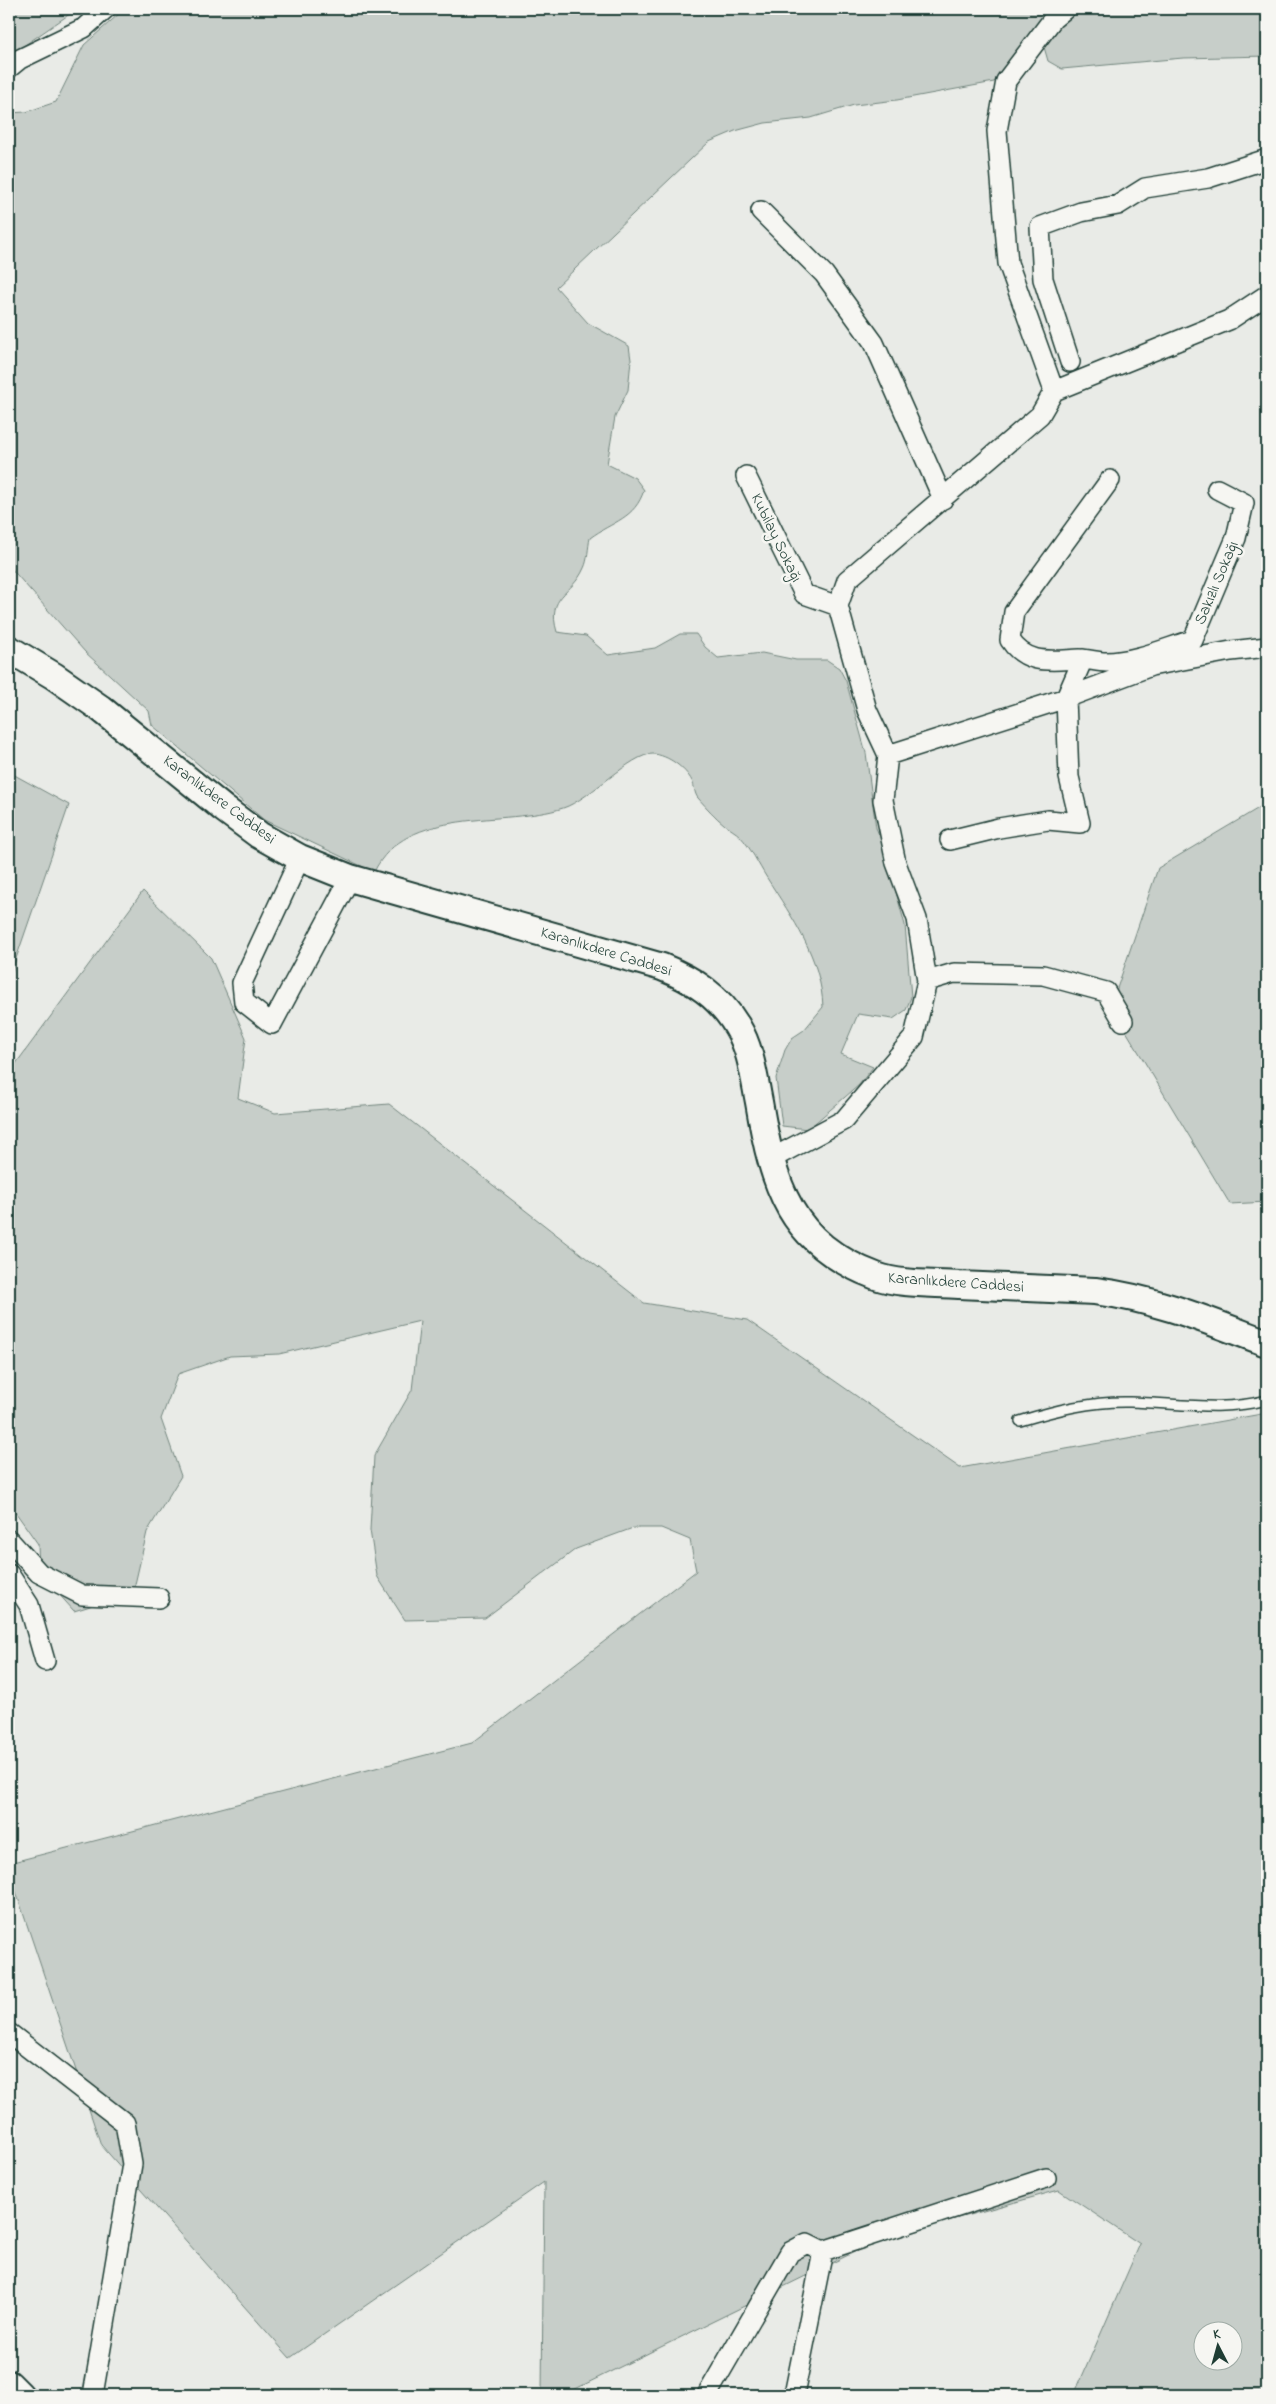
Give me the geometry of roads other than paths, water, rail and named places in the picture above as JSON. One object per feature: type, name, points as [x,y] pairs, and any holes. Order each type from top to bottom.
[{"type":"main road","name":"Karanlıkdere Caddesi","points":[[9,649],[54,676],[100,708],[238,819],[260,835],[300,858],[350,878],[662,967],[686,977],[706,989],[724,1007],[738,1028],[748,1049],[769,1160],[787,1204],[802,1228],[824,1248],[845,1262],[878,1276],[920,1283],[1095,1291],[1122,1295],[1153,1301],[1190,1313],[1267,1343]]},
{"type":"main road","points":[[9,2384],[20,2395]]},
{"type":"street","points":[[9,68],[20,59],[84,28],[105,9]]},
{"type":"street","points":[[1054,391],[1008,263],[996,131],[1006,81],[1053,20],[1065,9]]},
{"type":"street","points":[[1070,362],[1043,279],[1040,227],[1081,212],[1118,206],[1146,188],[1208,178],[1267,159]]},
{"type":"street","points":[[761,211],[824,274],[874,342],[944,499]]},
{"type":"street","points":[[769,1160],[844,1120],[914,1037],[928,981],[917,919],[896,863],[883,800],[888,755],[867,710],[838,606],[847,580],[1040,415],[1054,391],[1228,320],[1267,296]]},
{"type":"street","name":"Kubilay Sokağı","points":[[746,476],[804,594],[838,606]]},
{"type":"street","name":"Sakızlı Sokağı","points":[[1110,480],[1014,612],[1010,640],[1018,652],[1040,661],[1083,659],[1107,662],[1139,656],[1193,640],[1236,538],[1244,503],[1217,489]]},
{"type":"street","points":[[888,755],[1066,698],[1151,666],[1231,651],[1267,647]]},
{"type":"street","points":[[950,840],[999,828],[1048,820],[1080,823],[1069,777],[1066,698],[1083,659]]},
{"type":"street","points":[[300,858],[242,983],[244,1002],[272,1024],[350,878]]},
{"type":"street","points":[[928,981],[954,973],[1042,975],[1106,992],[1123,1021]]},
{"type":"street","points":[[9,1540],[39,1573],[82,1595],[159,1598]]},
{"type":"street","points":[[9,1574],[29,1605],[45,1661]]},
{"type":"street","points":[[9,2033],[125,2123],[132,2164],[93,2395]]},
{"type":"street","points":[[707,2395],[790,2252],[807,2244],[823,2251],[1046,2178]]},
{"type":"street","points":[[794,2395],[823,2251]]},
{"type":"lane","points":[[1020,1421],[1053,1411],[1099,1403],[1128,1402],[1223,1407],[1247,1405],[1267,1400]]}]
